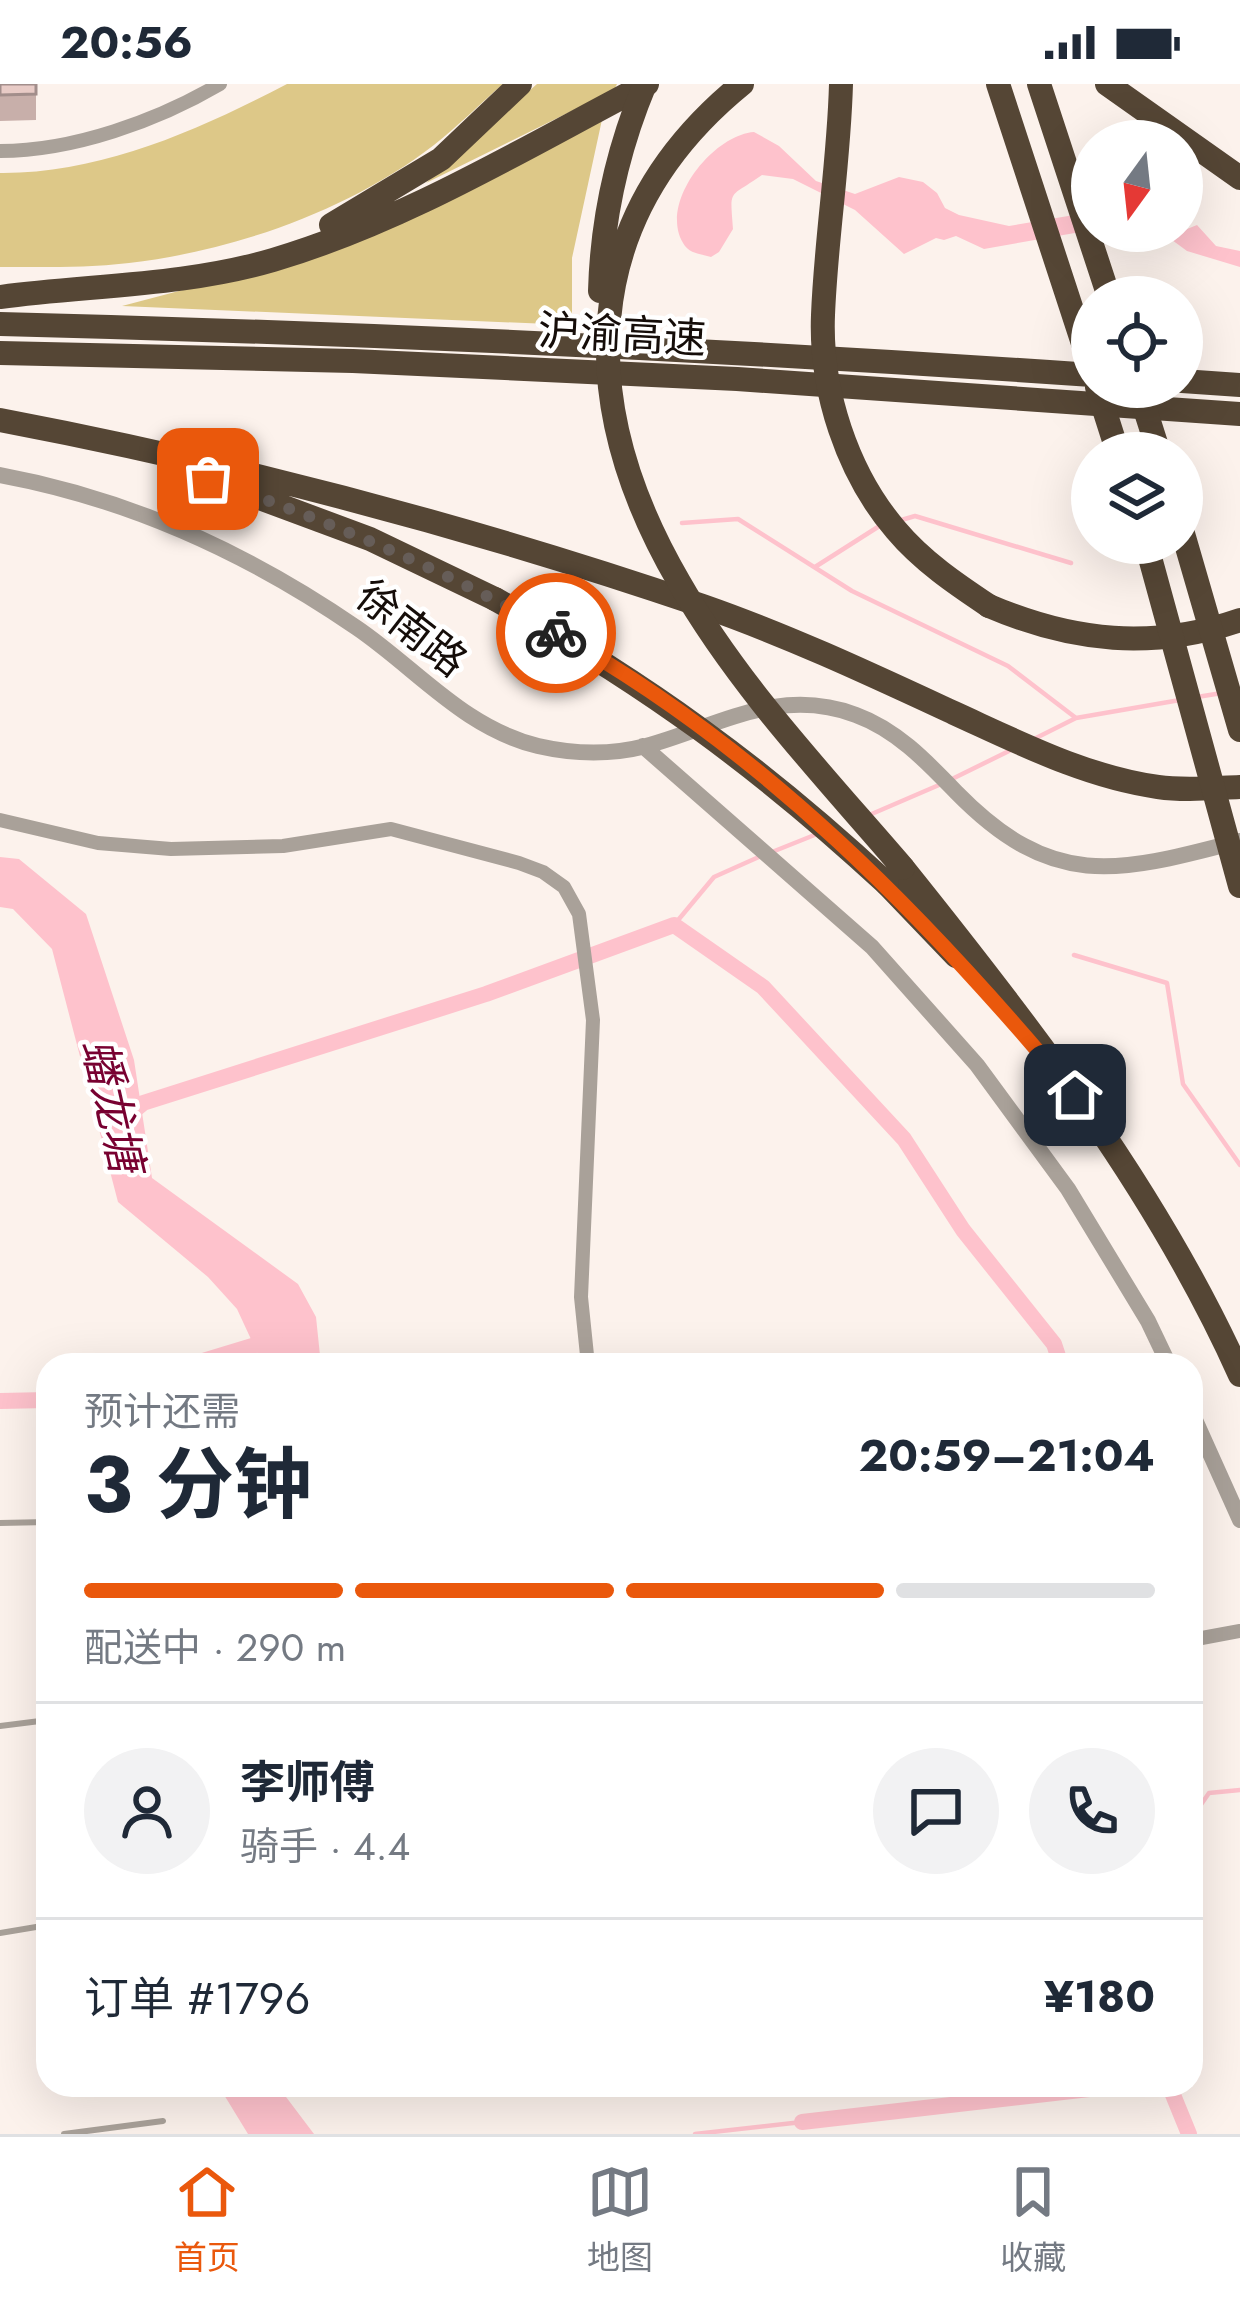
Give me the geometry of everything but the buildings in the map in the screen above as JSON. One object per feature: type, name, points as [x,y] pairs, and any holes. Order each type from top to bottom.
[{"type":"highway","points":[[174,280],[268,252],[357,212],[441,159],[520,84]]},
{"type":"highway","points":[[0,298],[174,280],[271,261],[364,227],[646,84]]},
{"type":"highway","points":[[646,84],[618,156],[603,236],[599,309],[602,355],[638,500],[711,634],[895,876],[1022,1016],[1152,1211],[1240,1375]]},
{"type":"highway","points":[[615,416],[609,309],[625,241],[650,182],[690,130],[742,84]]},
{"type":"highway","points":[[841,84],[823,321],[827,374],[838,424],[862,481],[896,530],[940,573],[989,606],[1064,633],[1144,641],[1240,620]]},
{"type":"highway","points":[[998,84],[1071,308]]},
{"type":"highway","points":[[1039,84],[1102,276]]},
{"type":"highway","points":[[1107,84],[1240,178]]},
{"type":"highway","name":"沪渝高速","points":[[0,324],[422,336],[1071,372]]},
{"type":"highway","name":"沪渝高速","points":[[0,354],[353,362],[737,379],[1240,414]]},
{"type":"highway","points":[[1203,382],[1240,385]]},
{"type":"highway","points":[[0,421],[166,465],[293,508],[433,567],[638,683],[704,728],[895,876]]},
{"type":"highway","points":[[0,421],[168,456],[558,559],[708,608],[1076,766],[1161,788],[1240,787]]},
{"type":"highway","points":[[1152,564],[1240,886]]},
{"type":"highway","points":[[1192,564],[1240,730]]},
{"type":"street","points":[[0,151],[106,133],[220,84]]},
{"type":"street","name":"徐南路","points":[[0,475],[141,513],[236,554],[309,595],[376,641],[436,693],[501,734],[538,746],[616,752],[744,710],[801,704],[857,715],[884,728],[968,804],[1032,850],[1083,867],[1136,867],[1240,841]]},
{"type":"street","points":[[643,746],[872,947],[976,1065],[1069,1189],[1163,1353]]},
{"type":"street","points":[[0,820],[98,843],[171,849],[283,846],[379,830],[403,831],[543,872],[571,895],[583,933],[593,1020],[581,1297],[586,1353]]},
{"type":"street","points":[[1203,1438],[1240,1520]]},
{"type":"street","points":[[1203,1638],[1240,1631]]},
{"type":"lane","points":[[0,1523],[36,1522]]},
{"type":"lane","points":[[0,1726],[36,1722]]},
{"type":"lane","points":[[0,1933],[36,1927]]},
{"type":"lane","points":[[64,2134],[163,2121]]},
{"type":"shaded area","points":[[287,84],[503,84],[401,168],[289,224],[209,249],[129,263],[0,267],[0,173],[75,166],[148,146]]},
{"type":"shaded area","points":[[537,84],[617,84],[614,90],[426,183]]},
{"type":"shaded area","points":[[603,115],[572,258],[572,325],[122,306],[232,277]]},
{"type":"water","points":[[754,132],[779,146],[816,181],[855,194],[899,177],[923,182],[945,208],[959,215],[1009,226],[1071,216],[1071,234],[984,249],[956,236],[936,238],[904,254],[855,210],[793,179],[762,175],[734,195],[733,229],[719,252],[711,257],[690,251],[678,230],[683,193],[706,159],[738,136]]},
{"type":"water","points":[[1203,232],[1216,246],[1240,251],[1240,267],[1190,252],[1203,252]]},
{"type":"water","name":"蟠龙塘","points":[[0,857],[19,859],[86,914],[134,1060],[152,1178],[298,1284],[316,1317],[320,1353],[257,1353],[237,1309],[208,1277],[118,1202],[52,949],[13,909],[0,907]]},
{"type":"water","points":[[225,2097],[286,2097],[314,2134],[248,2134]]},
{"type":"waterway","points":[[898,521],[915,516],[1071,563]]},
{"type":"waterway","points":[[682,523],[738,519],[852,591],[1008,666],[1076,718]]},
{"type":"waterway","points":[[815,567],[881,525]]},
{"type":"waterway","points":[[1197,697],[1222,693]]},
{"type":"waterway","points":[[1036,738],[1076,718],[1180,700]]},
{"type":"waterway","points":[[950,780],[1009,751]]},
{"type":"waterway","points":[[867,816],[939,785]]},
{"type":"waterway","points":[[772,852],[817,834]]},
{"type":"waterway","points":[[674,925],[714,877],[761,856]]},
{"type":"waterway","name":"蟠龙塘","points":[[125,1118],[143,1103],[486,994],[674,925],[763,987],[904,1139],[963,1230],[1057,1353]]},
{"type":"waterway","points":[[1074,955],[1167,983],[1183,1084],[1240,1165]]},
{"type":"waterway","points":[[229,1353],[275,1339]]},
{"type":"waterway","points":[[0,1401],[36,1400]]},
{"type":"waterway","points":[[1203,1802],[1209,1793],[1240,1790]]},
{"type":"waterway","points":[[802,2122],[1020,2097]]},
{"type":"waterway","points":[[1174,2097],[1189,2134]]},
{"type":"waterway","points":[[695,2134],[802,2122]]},
{"type":"way so far","points":[[208,479],[370,539],[556,633]]},
{"type":"route","points":[[556,633],[704,728],[828,830],[982,983],[1075,1095]]}]
